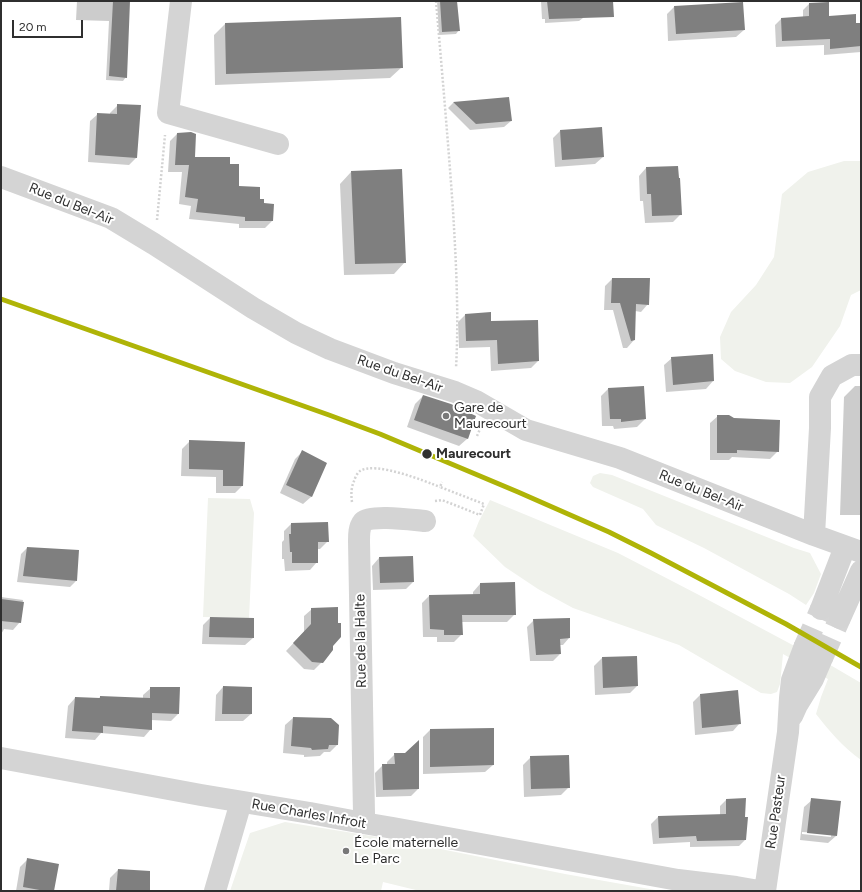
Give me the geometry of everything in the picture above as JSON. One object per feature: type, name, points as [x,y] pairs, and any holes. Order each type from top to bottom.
[{"type":"street","points":[[181,1],[168,113],[278,144]]},
{"type":"street","name":"Rue du Bel-Air","points":[[1,176],[111,218],[253,308],[296,333],[330,349],[394,373],[455,392],[476,401],[526,430],[620,458],[853,550]]},
{"type":"street","points":[[814,535],[820,428],[820,397],[832,376],[852,365],[861,365]]},
{"type":"street","name":"Rue de la Halte","points":[[363,824],[358,541],[361,526],[368,519],[386,518],[425,521]]},
{"type":"street","points":[[853,550],[830,614],[861,571]]},
{"type":"street","name":"Rue Pasteur","points":[[764,891],[788,732],[797,705],[813,679],[813,653]]},
{"type":"street","name":"Rue Charles Infroit","points":[[1,758],[678,880],[759,891]]},
{"type":"street","points":[[215,891],[241,802]]},
{"type":"path","points":[[436,1],[449,147],[457,320],[456,365]]},
{"type":"path","points":[[154,244],[168,113]]},
{"type":"path","points":[[352,503],[352,484],[356,476],[360,471],[368,468],[375,468],[424,480],[484,504],[480,515],[442,500],[434,501]]},
{"type":"path","points":[[440,487],[442,482]]},
{"type":"shaded area","points":[[844,161],[861,161],[861,290],[851,295],[840,326],[812,367],[790,383],[766,382],[735,371],[721,359],[720,337],[731,312],[756,285],[774,257],[782,194],[808,172]]},
{"type":"shaded area","points":[[600,473],[612,475],[794,548],[810,553],[821,574],[814,593],[806,605],[789,594],[704,548],[656,525],[643,509],[593,487],[590,483],[593,476]]},
{"type":"shaded area","points":[[208,498],[250,499],[254,513],[249,618],[203,617]]},
{"type":"shaded area","points":[[490,500],[618,553],[832,666],[861,683],[861,760],[848,750],[816,714],[828,679],[783,654],[780,684],[777,692],[771,694],[761,693],[679,645],[573,608],[538,589],[505,567],[473,536]]},
{"type":"shaded area","name":"École maternelle Le Parc","points":[[285,822],[396,840],[565,874],[661,891],[420,891],[383,882],[381,891],[230,891],[250,833]]},
{"type":"building","points":[[113,1],[130,1],[127,78],[109,76]]},
{"type":"building","points":[[440,1],[457,1],[460,31],[442,32]]},
{"type":"building","points":[[547,1],[613,1],[614,17],[549,19]]},
{"type":"building","points":[[743,2],[745,30],[676,34],[674,6]]},
{"type":"building","points":[[829,2],[829,16],[856,14],[856,23],[861,23],[861,46],[830,49],[830,39],[782,41],[781,18],[809,16],[809,3]]},
{"type":"building","points":[[401,17],[403,68],[226,74],[225,23]]},
{"type":"building","points":[[509,97],[512,121],[476,124],[453,102]]},
{"type":"building","points":[[117,104],[141,105],[137,158],[95,155],[97,113],[117,114]]},
{"type":"building","points":[[602,127],[604,157],[562,160],[560,130]]},
{"type":"building","points":[[191,132],[196,134],[195,157],[230,157],[230,164],[239,164],[239,186],[260,187],[260,199],[264,199],[264,203],[274,204],[273,221],[245,221],[245,217],[196,212],[198,199],[185,197],[189,165],[175,165],[177,133]]},
{"type":"building","points":[[678,166],[682,215],[652,216],[651,194],[647,194],[646,167]]},
{"type":"building","points":[[402,169],[406,263],[355,264],[351,171]]},
{"type":"building","points":[[612,278],[650,278],[649,305],[636,304],[635,340],[631,341],[620,303],[611,303]]},
{"type":"building","points":[[491,312],[491,321],[538,320],[539,361],[498,364],[497,340],[466,341],[465,314]]},
{"type":"building","points":[[713,354],[714,381],[673,385],[671,357]]},
{"type":"building","points":[[644,386],[646,419],[621,422],[621,419],[610,419],[608,388]]},
{"type":"building","name":"Gare de Maurecourt","points":[[423,395],[451,404],[476,416],[468,439],[414,420]]},
{"type":"building","points":[[717,415],[729,415],[734,418],[780,420],[779,452],[737,450],[737,453],[717,453]]},
{"type":"building","points":[[189,440],[245,442],[243,486],[223,486],[223,470],[189,469]]},
{"type":"building","points":[[302,450],[327,463],[312,497],[286,485]]},
{"type":"building","points":[[328,522],[329,542],[318,542],[318,563],[292,563],[289,534],[291,534],[291,523]]},
{"type":"building","points":[[27,547],[79,550],[77,581],[23,576]]},
{"type":"building","points":[[413,556],[414,582],[380,583],[379,557]]},
{"type":"building","points":[[515,582],[516,615],[462,615],[463,635],[444,635],[444,630],[430,629],[429,595],[480,594],[480,583]]},
{"type":"building","points":[[1,599],[24,602],[21,623],[1,621]]},
{"type":"building","points":[[338,607],[338,623],[341,623],[341,637],[333,646],[333,650],[323,663],[312,662],[293,643],[311,624],[311,608]]},
{"type":"building","points":[[210,617],[254,618],[254,638],[209,637]]},
{"type":"building","points":[[570,618],[570,638],[560,639],[561,654],[536,655],[533,619]]},
{"type":"building","points":[[637,656],[638,686],[603,688],[602,657]]},
{"type":"building","points":[[223,686],[252,687],[252,714],[222,714]]},
{"type":"building","points":[[150,687],[180,687],[179,714],[152,713],[152,730],[103,726],[103,733],[72,731],[75,697],[100,698],[100,696],[150,698]]},
{"type":"building","points":[[738,690],[741,724],[702,728],[700,694]]},
{"type":"building","points":[[293,717],[331,718],[339,725],[338,745],[329,745],[328,749],[312,750],[311,748],[291,746]]},
{"type":"building","points":[[494,728],[494,765],[430,767],[430,729]]},
{"type":"building","points":[[419,740],[419,789],[383,790],[382,764],[395,764],[394,753],[405,753]]},
{"type":"building","points":[[569,755],[570,788],[531,789],[530,756]]},
{"type":"building","points":[[746,798],[745,817],[748,817],[746,840],[697,841],[696,836],[659,838],[658,816],[726,814],[726,799]]},
{"type":"building","points":[[811,798],[841,801],[837,836],[807,833]]},
{"type":"building","points":[[27,858],[59,864],[54,891],[23,887]]},
{"type":"building","points":[[118,869],[150,871],[150,891],[116,891]]},
{"type":"tunnel","points":[[804,648],[821,609]]},
{"type":"tunnel","points":[[822,658],[840,618]]},
{"type":"transit line","points":[[1,299],[380,434],[518,492],[609,532],[651,553],[786,624],[861,667]]},
{"type":"place","name":"Gare de Maurecourt","points":[[446,416]]},
{"type":"place","name":"Maurecourt","points":[[427,454]]},
{"type":"place","name":"École maternelle Le Parc","points":[[346,851]]}]
